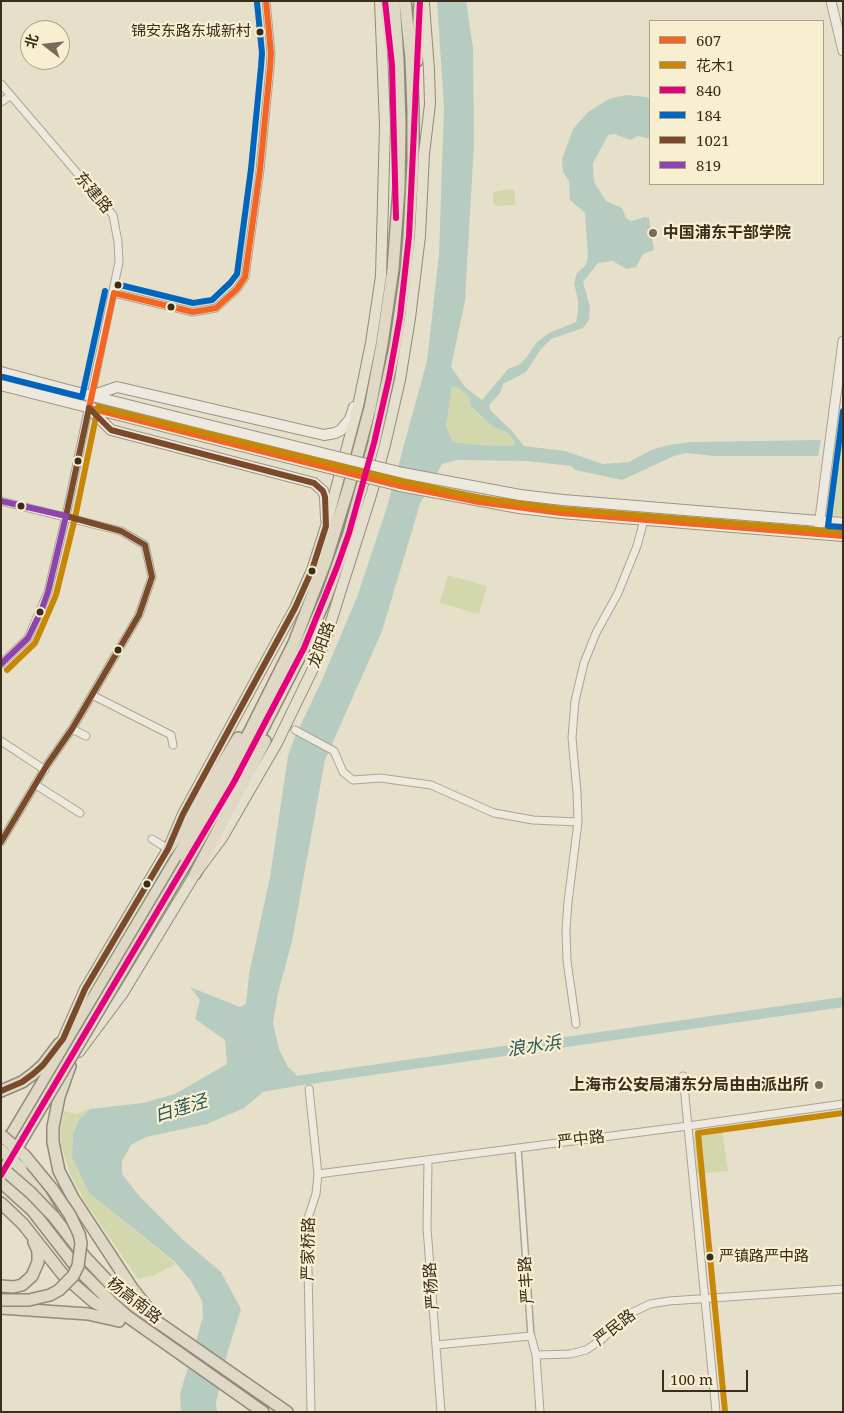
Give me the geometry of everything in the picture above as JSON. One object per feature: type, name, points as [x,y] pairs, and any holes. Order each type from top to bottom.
[{"type":"highway","points":[[385,1],[392,65],[396,234]]},
{"type":"highway","points":[[195,874],[270,732],[285,698],[362,440],[382,344],[396,234],[400,116],[394,1]]},
{"type":"highway","points":[[405,1],[412,88],[413,133]]},
{"type":"highway","points":[[54,1217],[31,1180],[1,1150],[260,734],[299,646],[326,595],[349,533],[382,410],[395,347],[406,271],[412,189],[420,1]]},
{"type":"highway","points":[[168,849],[299,646]]},
{"type":"highway","points":[[1,1175],[182,861]]},
{"type":"highway","points":[[1,1091],[22,1082],[43,1065],[63,1039]]},
{"type":"highway","points":[[70,1066],[59,1098],[53,1127],[53,1142],[59,1171],[72,1198],[132,1288],[164,1325]]},
{"type":"highway","points":[[1,1136],[30,1161],[64,1206],[79,1234],[81,1249],[78,1266],[73,1276],[59,1290],[29,1300],[1,1300]]},
{"type":"highway","name":"杨高南路","points":[[1,1167],[32,1193],[54,1217],[85,1257],[117,1291],[288,1412]]},
{"type":"highway","name":"杨高南路","points":[[1,1182],[32,1210],[77,1268],[104,1296],[128,1317],[263,1412]]},
{"type":"highway","points":[[1,1203],[23,1224],[64,1276],[94,1302],[158,1338]]},
{"type":"highway","points":[[1,1286],[13,1287],[22,1285],[35,1271],[38,1262],[38,1251],[34,1240],[23,1224]]},
{"type":"highway","points":[[1,1308],[88,1314],[112,1319],[158,1338]]},
{"type":"main road","points":[[1,1150],[41,1082],[89,982],[168,849],[183,814],[298,604],[312,570],[351,438],[376,313],[382,259],[385,109],[380,1]]},
{"type":"main road","name":"龙阳路","points":[[1,1182],[70,1066],[123,993],[195,874],[222,838],[277,742],[319,658],[359,536],[385,445],[400,380],[408,333],[420,236],[424,154],[430,95],[424,1]]},
{"type":"main road","points":[[91,396],[117,387],[319,434],[329,434],[341,430],[350,419],[368,358]]},
{"type":"main road","points":[[1,372],[403,473],[520,495],[843,523]]},
{"type":"main road","points":[[1,385],[204,438],[400,486],[518,508],[843,536]]},
{"type":"main road","points":[[89,408],[111,430],[314,483],[323,491],[325,497],[326,526]]},
{"type":"street","points":[[114,293],[193,312],[216,308],[238,289],[245,277],[260,170],[270,68],[271,52],[266,1]]},
{"type":"street","points":[[831,1],[843,51]]},
{"type":"street","name":"东建路","points":[[1,84],[113,215],[118,242],[119,262],[114,293],[48,592],[28,638],[1,664]]},
{"type":"street","points":[[1,102],[10,96]]},
{"type":"street","points":[[818,534],[843,341]]},
{"type":"street","points":[[1,501],[121,531],[145,545],[152,577],[139,615],[72,729],[1,842]]},
{"type":"street","points":[[576,1024],[567,961],[566,930],[578,822],[578,792],[572,738],[575,701],[584,663],[596,633],[618,593],[637,546],[644,520]]},
{"type":"street","points":[[92,695],[171,735],[173,745]]},
{"type":"street","points":[[72,729],[86,736]]},
{"type":"street","points":[[294,730],[334,751],[343,772],[353,780],[380,778],[431,784],[494,813],[533,820],[578,822]]},
{"type":"street","points":[[1,741],[45,770]]},
{"type":"street","points":[[36,785],[80,813]]},
{"type":"street","points":[[152,838],[168,849]]},
{"type":"street","points":[[683,1076],[716,1412]]},
{"type":"street","name":"严家桥路","points":[[309,1089],[318,1174],[316,1194],[307,1221],[311,1412]]},
{"type":"street","name":"严中路","points":[[318,1174],[843,1104]]},
{"type":"street","name":"严丰路","points":[[518,1148],[531,1336],[536,1355],[540,1412]]},
{"type":"street","name":"严杨路","points":[[428,1160],[427,1222],[441,1412]]},
{"type":"street","name":"严民路","points":[[536,1355],[570,1354],[586,1350],[601,1340],[630,1314],[650,1304],[843,1289]]},
{"type":"street","points":[[436,1345],[531,1336]]},
{"type":"green space","points":[[513,189],[515,192],[515,205],[496,206],[493,203],[493,193]]},
{"type":"green space","points":[[452,387],[457,387],[465,393],[470,398],[471,408],[493,427],[507,432],[515,442],[515,446],[453,442],[446,426]]},
{"type":"green space","points":[[843,426],[843,516],[829,515]]},
{"type":"green space","points":[[448,575],[487,586],[479,614],[440,603]]},
{"type":"green space","points":[[90,1109],[79,1120],[73,1134],[72,1157],[89,1193],[176,1264],[152,1276],[138,1279],[85,1202],[71,1176],[61,1145],[64,1111],[76,1114]]},
{"type":"green space","points":[[722,1128],[728,1171],[697,1174],[694,1140],[696,1134],[701,1131]]},
{"type":"water","name":"白莲泾","points":[[437,1],[466,1],[473,48],[474,143],[465,301],[451,367],[465,387],[482,400],[508,369],[520,364],[526,358],[537,342],[549,333],[576,322],[578,300],[574,283],[577,273],[586,265],[588,256],[585,213],[570,200],[569,181],[563,172],[562,159],[573,129],[588,112],[609,99],[626,95],[647,97],[649,98],[649,139],[638,136],[630,140],[614,134],[608,135],[593,163],[594,182],[606,201],[622,208],[626,218],[631,221],[645,217],[649,218],[654,250],[643,254],[636,267],[626,269],[613,261],[598,263],[583,282],[590,307],[589,320],[583,328],[551,339],[541,349],[526,372],[503,384],[500,393],[489,405],[491,411],[511,430],[524,446],[565,451],[603,464],[629,462],[651,450],[692,442],[821,440],[818,456],[714,456],[686,453],[674,456],[622,480],[575,470],[571,466],[526,461],[457,460],[442,464],[420,504],[382,631],[325,760],[292,941],[278,993],[273,1023],[279,1049],[288,1067],[296,1074],[295,1086],[263,1092],[244,1108],[207,1124],[146,1137],[131,1145],[122,1161],[122,1174],[140,1197],[182,1239],[221,1272],[241,1309],[227,1354],[216,1403],[217,1412],[181,1412],[180,1394],[203,1317],[202,1301],[191,1281],[175,1262],[89,1193],[72,1157],[73,1134],[79,1120],[90,1109],[143,1103],[175,1094],[227,1064],[225,1040],[195,1019],[200,1000],[190,987],[240,1007],[246,1004],[249,974],[270,877],[288,756],[357,597],[387,507],[427,361],[439,254],[444,107]],"holes":[[[452,387],[457,387],[470,398],[471,407],[493,427],[507,432],[515,442],[515,446],[453,442],[446,426]]]},
{"type":"waterway","name":"浪水浜","points":[[282,1083],[843,1002]]},
{"type":"transit line","name":"607","points":[[114,293],[193,312],[216,308],[237,289],[245,277],[260,170],[270,68],[271,53],[266,1]]},
{"type":"transit line","name":"840","points":[[385,1],[392,65],[396,218]]},
{"type":"transit line","name":"840","points":[[1,1175],[234,782],[304,648],[337,567],[349,533],[374,443],[389,378],[400,317],[409,236],[420,1]]},
{"type":"transit line","name":"184","points":[[116,284],[193,303],[212,300],[237,274],[251,169],[261,67],[262,53],[257,2]]},
{"type":"transit line","name":"184","points":[[3,377],[82,397],[105,291]]},
{"type":"transit line","name":"607","points":[[114,293],[89,408],[400,486],[479,502],[561,513],[843,536]]},
{"type":"transit line","name":"花木1","points":[[7,670],[35,643],[56,595],[75,518],[98,407],[401,481],[480,498],[562,509],[842,532]]},
{"type":"transit line","name":"1021","points":[[1,842],[47,765],[72,729],[139,615],[152,577],[145,545],[121,531],[66,516],[89,408]]},
{"type":"transit line","name":"1021","points":[[1,1091],[22,1082],[33,1074],[43,1065],[63,1039],[85,989],[168,849],[183,814],[295,608],[312,570],[326,526],[325,497],[323,491],[314,483],[111,430],[89,408]]},
{"type":"transit line","name":"184","points":[[843,411],[828,526],[843,527]]},
{"type":"transit line","name":"819","points":[[1,501],[66,516],[48,592],[41,611],[28,638],[1,664]]},
{"type":"transit line","name":"花木1","points":[[725,1411],[698,1133],[843,1113]]},
{"type":"place","name":"锦安东路东城新村","points":[[260,32]]},
{"type":"place","name":"中国浦东干部学院","points":[[653,233]]},
{"type":"place","name":"上海市公安局浦东分局由由派出所","points":[[819,1085]]},
{"type":"place","name":"严镇路严中路","points":[[710,1257]]}]
